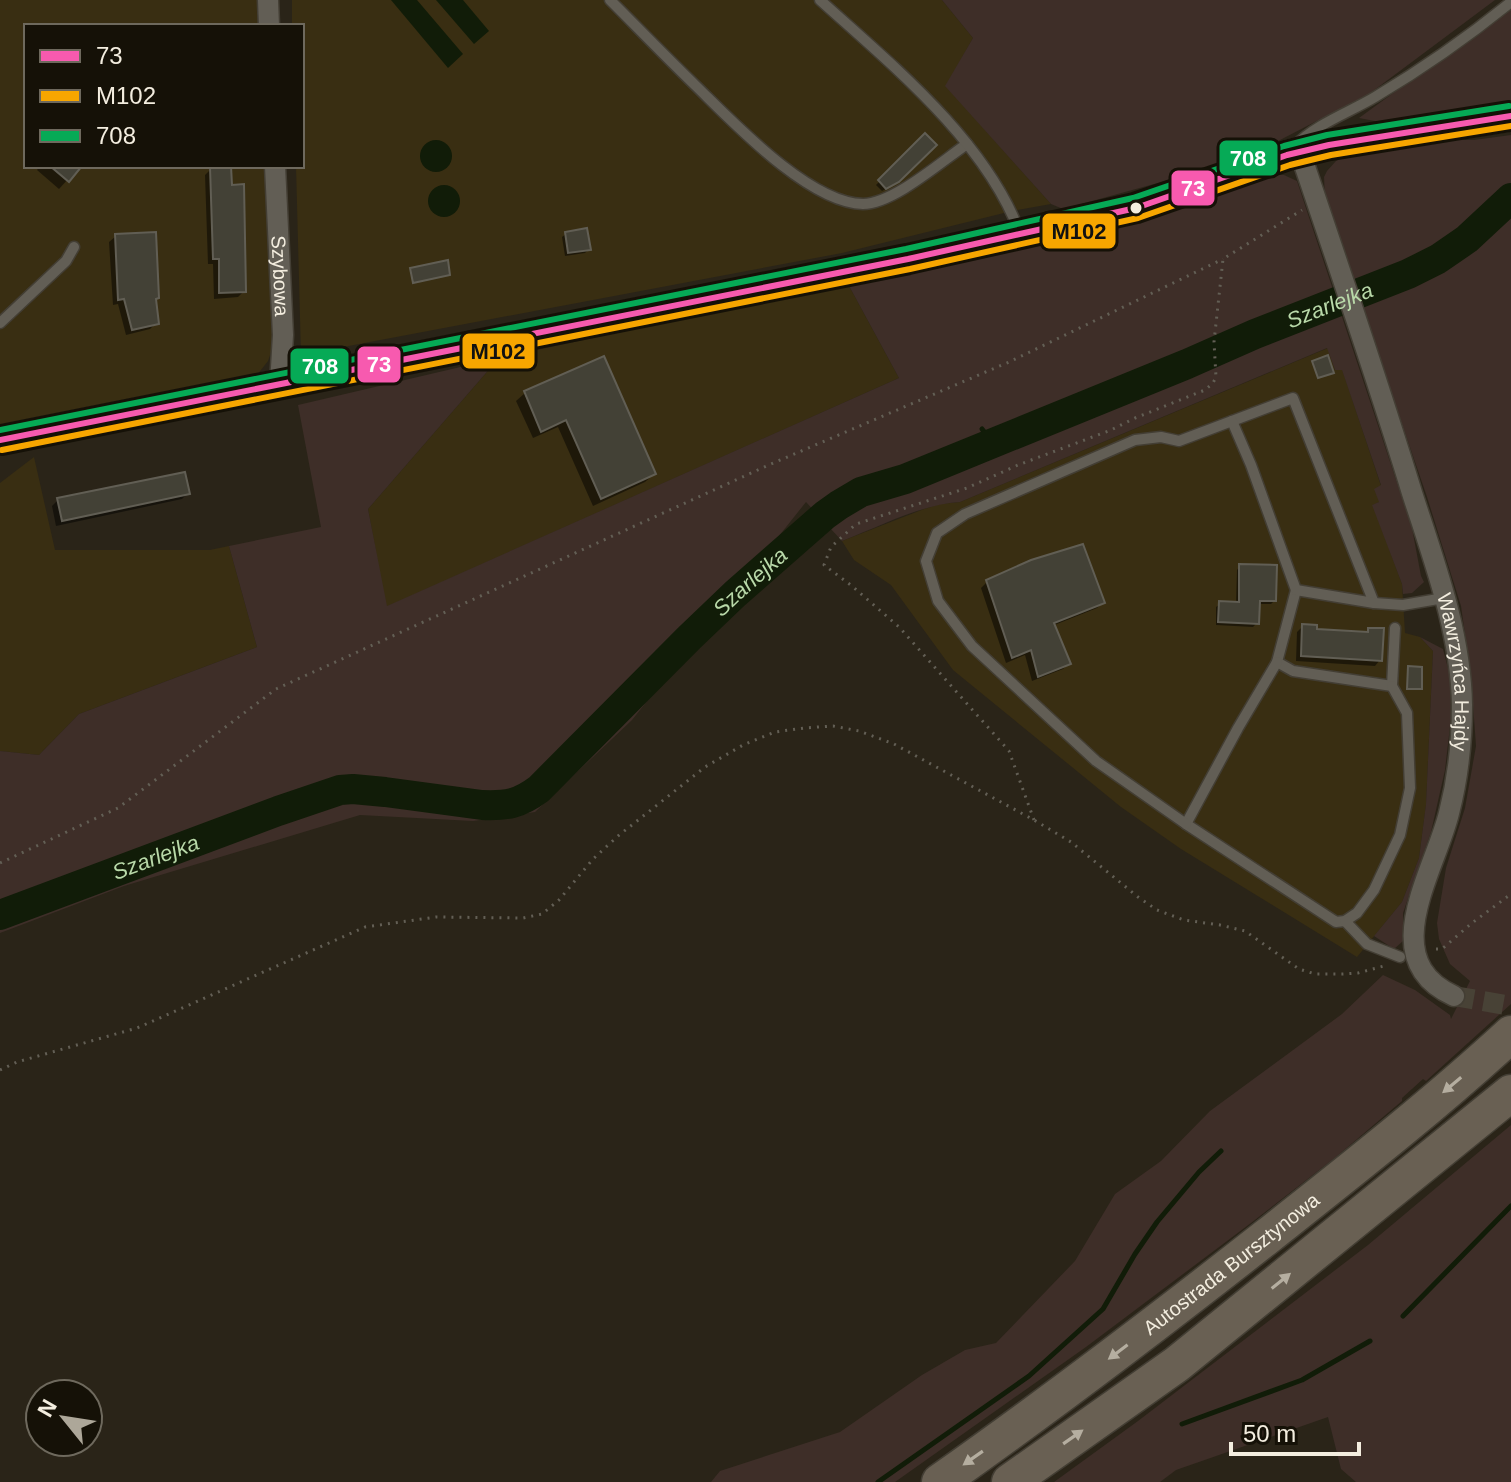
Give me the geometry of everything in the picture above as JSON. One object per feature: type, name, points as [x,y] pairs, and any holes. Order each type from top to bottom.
[{"type":"highway","name":"Autostrada Bursztynowa","points":[[940,1482],[1184,1302],[1327,1189],[1511,1034]]},
{"type":"highway","points":[[1010,1482],[1177,1364],[1511,1093]]},
{"type":"street","points":[[268,0],[269,24]]},
{"type":"street","points":[[0,440],[1021,235],[1136,208],[1293,154],[1367,137],[1511,116]]},
{"type":"street","points":[[1293,154],[1316,200]]},
{"type":"street","name":"Szybowa","points":[[275,168],[283,335],[280,384]]},
{"type":"street","name":"Wawrzyńca Hajdy","points":[[1316,200],[1384,400],[1444,598],[1458,658],[1462,702],[1458,771],[1449,815],[1418,902],[1406,954]]},
{"type":"street","points":[[1406,954],[1417,962],[1431,982],[1454,996]]},
{"type":"lane","points":[[610,0],[776,161],[836,197],[863,204],[885,199],[967,144]]},
{"type":"lane","points":[[820,0],[928,100],[967,144],[1012,211],[1021,235]]},
{"type":"lane","points":[[1293,154],[1303,138],[1378,96],[1456,45],[1511,2]]},
{"type":"lane","points":[[0,323],[66,261],[74,247]]},
{"type":"lane","points":[[1374,603],[1293,398],[1179,441],[1161,437],[1135,440],[965,514],[937,533],[926,561],[938,601],[972,646],[1096,761],[1336,922],[1345,921],[1357,913],[1374,890],[1400,835],[1407,804],[1410,788],[1407,713],[1392,686],[1395,628]]},
{"type":"lane","points":[[1186,824],[1277,662],[1296,590],[1232,421]]},
{"type":"lane","points":[[1296,590],[1403,605],[1444,598]]},
{"type":"lane","points":[[1277,662],[1293,671],[1392,686]]},
{"type":"lane","points":[[1345,921],[1367,944],[1406,954]]},
{"type":"path","points":[[0,863],[118,808],[276,689],[771,464],[1009,362],[1223,259],[1316,200]]},
{"type":"path","points":[[1034,820],[1009,751],[899,627],[824,565],[831,547],[856,524],[967,488],[1205,390],[1216,377],[1214,342],[1223,259]]},
{"type":"path","points":[[0,1070],[17,1062],[137,1028],[365,927],[436,917],[523,918],[542,914],[559,900],[601,851],[705,767],[743,745],[775,732],[804,728],[833,726],[859,731],[894,744],[1071,842],[1157,910],[1184,920],[1245,931],[1299,969],[1315,974],[1358,973],[1383,967],[1406,954],[1442,949],[1511,894]]},
{"type":"shaded area","points":[[0,0],[258,0],[259,24],[24,24],[24,168],[265,168],[273,346],[268,361],[257,375],[0,431]]},
{"type":"shaded area","points":[[292,0],[942,0],[973,38],[946,86],[1051,204],[842,253],[301,355],[296,168],[304,168],[304,24],[292,24]]},
{"type":"shaded area","points":[[391,0],[417,0],[463,54],[448,68]]},
{"type":"shaded area","points":[[436,0],[463,0],[489,31],[474,44]]},
{"type":"shaded area","points":[[942,0],[1495,0],[1369,94],[1280,140],[1216,167],[1063,209],[1051,204],[945,86],[973,38]]},
{"type":"shaded area","points":[[1511,7],[1511,104],[1380,122],[1359,118]]},
{"type":"shaded area","points":[[1511,135],[1511,1004],[1336,1157],[1251,1223],[1086,1347],[895,1482],[711,1482],[720,1471],[840,1432],[922,1375],[965,1350],[996,1343],[1075,1261],[1115,1194],[1161,1161],[1210,1111],[1342,1014],[1383,975],[1415,990],[1450,1015],[1451,1019],[1470,981],[1450,964],[1439,939],[1437,923],[1446,868],[1465,808],[1476,746],[1471,676],[1461,606],[1325,199],[1324,177],[1336,161],[1353,151],[1415,140],[1474,140]]},
{"type":"shaded area","points":[[436,140],[448,144],[452,156],[448,168],[436,172],[424,168],[420,156],[424,144]]},
{"type":"shaded area","points":[[1268,175],[1284,175],[1297,181],[1412,528],[1424,582],[1412,593],[1403,594],[1372,505],[1379,502],[1374,489],[1381,485],[1342,370],[1335,370],[1327,348],[960,502],[915,512],[842,541],[806,502],[632,720],[535,812],[473,821],[360,815],[124,886],[0,933],[0,751],[39,755],[79,714],[257,647],[229,546],[321,527],[298,405],[499,358],[368,509],[387,606],[899,378],[848,284],[1091,234],[1214,198]]},
{"type":"shaded area","points":[[444,185],[456,189],[460,201],[456,213],[444,217],[432,213],[428,201],[432,189]]},
{"type":"shaded area","points":[[848,284],[899,378],[386,607],[368,509],[499,358]]},
{"type":"shaded area","points":[[1328,348],[1335,370],[1342,369],[1381,486],[1379,502],[1373,505],[1402,584],[1405,633],[1420,637],[1433,651],[1426,805],[1419,858],[1402,902],[1357,957],[1181,849],[1121,807],[953,670],[891,585],[854,560],[842,541],[924,509],[960,502]]},
{"type":"shaded area","points":[[34,457],[55,550],[210,550],[229,546],[257,647],[79,714],[39,755],[0,751],[0,483]]},
{"type":"shaded area","points":[[1420,637],[1443,649],[1450,676],[1451,718],[1445,770],[1431,832],[1403,913],[1403,941],[1394,949],[1374,936],[1402,902],[1419,858],[1426,804],[1433,651]]},
{"type":"shaded area","points":[[1511,1125],[1511,1482],[1356,1482],[1341,1469],[1328,1417],[1176,1470],[1160,1482],[1054,1482],[1368,1245]]},
{"type":"building","points":[[925,133],[937,145],[899,182],[886,189],[878,180]]},
{"type":"building","points":[[52,168],[80,168],[69,182]]},
{"type":"building","points":[[210,168],[231,168],[232,185],[244,184],[246,292],[219,293],[219,259],[213,259]]},
{"type":"building","points":[[587,228],[591,250],[568,253],[565,232]]},
{"type":"building","points":[[156,232],[159,324],[132,330],[124,299],[118,300],[115,234]]},
{"type":"building","points":[[448,260],[450,275],[413,283],[410,268]]},
{"type":"building","points":[[1328,355],[1334,373],[1318,378],[1312,361]]},
{"type":"building","points":[[604,356],[656,474],[601,499],[566,420],[541,432],[524,391]]},
{"type":"building","points":[[185,472],[190,494],[62,521],[57,498]]},
{"type":"building","points":[[1083,544],[1105,603],[1054,623],[1071,664],[1038,677],[1031,650],[1012,658],[986,580],[1031,560]]},
{"type":"building","points":[[1239,564],[1277,565],[1276,601],[1260,601],[1259,624],[1218,622],[1219,601],[1239,602]]},
{"type":"building","points":[[1302,624],[1317,625],[1317,629],[1368,632],[1368,628],[1384,628],[1382,661],[1301,656]]},
{"type":"building","points":[[1408,666],[1422,667],[1422,689],[1407,689]]},
{"type":"waterway","name":"Szarlejka","points":[[0,915],[340,790],[385,792],[482,805],[519,801],[539,789],[735,594],[839,505],[861,492],[905,479],[1408,274],[1438,259],[1467,239],[1511,198]]},
{"type":"waterway","points":[[982,429],[993,443]]},
{"type":"waterway","points":[[878,1482],[1029,1376],[1103,1309],[1157,1222],[1221,1151]]},
{"type":"waterway","points":[[1403,1316],[1511,1206]]},
{"type":"waterway","points":[[1182,1424],[1302,1380],[1370,1341]]},
{"type":"tunnel","points":[[1454,996],[1511,1006]]},
{"type":"transit line","name":"708","points":[[0,430],[906,249],[1133,198],[1284,146],[1327,135],[1509,106]]},
{"type":"transit line","name":"73","points":[[0,440],[908,259],[1136,208],[1287,155],[1329,145],[1511,116]]},
{"type":"transit line","name":"M102","points":[[2,450],[910,269],[1138,218],[1290,165],[1331,155],[1511,126]]}]
